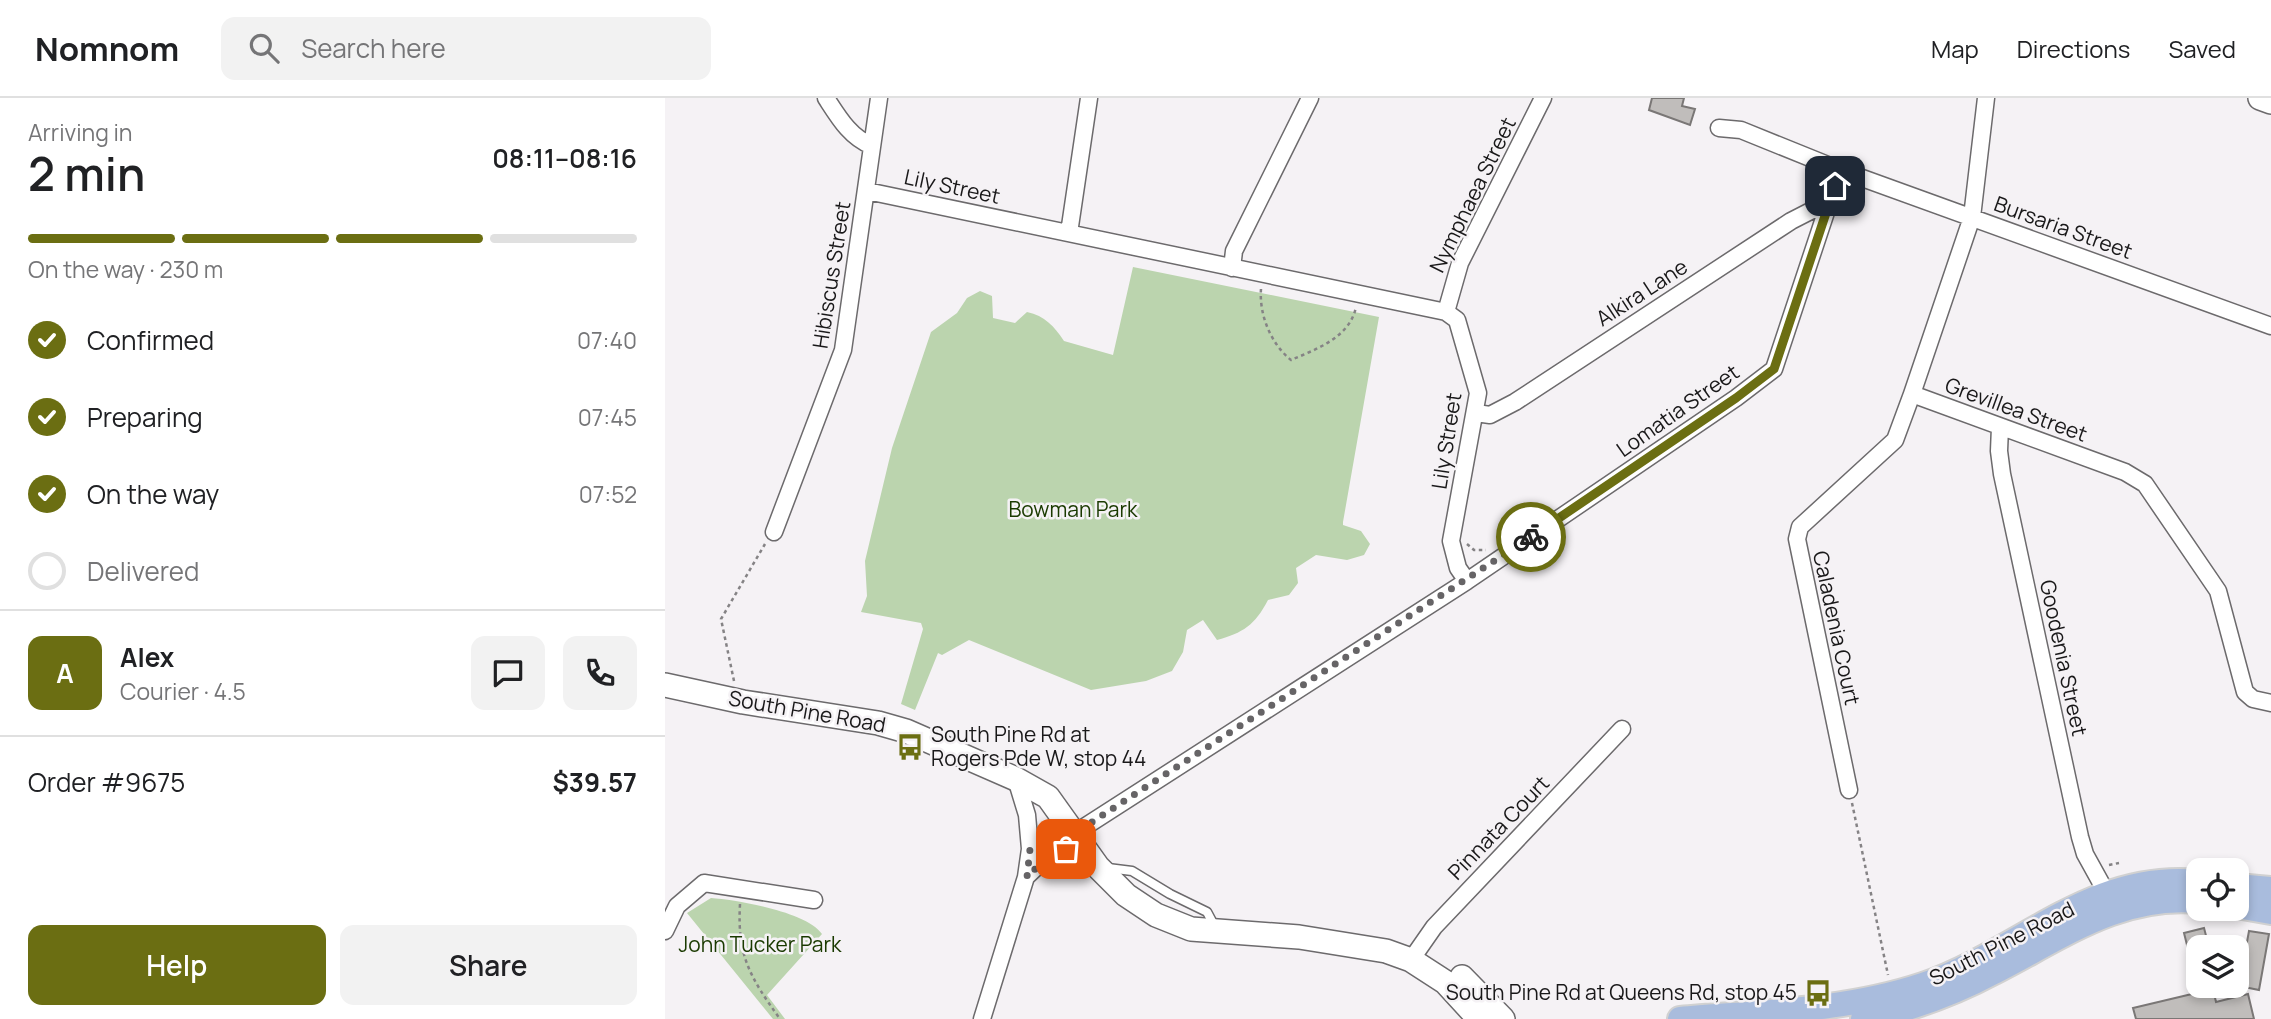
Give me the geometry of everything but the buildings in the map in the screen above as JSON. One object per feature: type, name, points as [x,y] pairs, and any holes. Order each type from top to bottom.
[{"type":"main road","points":[[2260,98],[2271,102]]},
{"type":"main road","name":"South Pine Road","points":[[665,685],[743,702],[878,723],[906,731],[1016,779],[1048,797],[1098,867],[1126,895],[1156,915],[1191,929],[1299,937],[1415,954],[1450,967],[1503,1019]]},
{"type":"main road","name":"South Pine Road","points":[[1680,1019],[1815,1008],[1896,993],[1968,966],[2106,892],[2148,882],[2186,882]]},
{"type":"main road","points":[[2249,887],[2271,889]]},
{"type":"main road","name":"South Pine Road","points":[[1863,1019],[1914,1013],[2112,910],[2158,900],[2186,901]]},
{"type":"main road","points":[[2249,908],[2271,912]]},
{"type":"main road","name":"South Pine Road","points":[[1415,954],[1479,1019]]},
{"type":"street","points":[[826,98],[859,141],[872,146]]},
{"type":"street","name":"Hibiscus Street","points":[[774,532],[843,350],[879,98]]},
{"type":"street","points":[[1069,233],[1089,98]]},
{"type":"street","points":[[1232,268],[1234,251],[1310,98]]},
{"type":"street","name":"Nymphaea Street","points":[[1446,312],[1459,263],[1543,98]]},
{"type":"street","name":"Grevillea Street","points":[[1986,98],[1972,217],[1912,394],[2125,472],[2145,484],[2218,592],[2245,692],[2253,699],[2271,703]]},
{"type":"street","name":"Bursaria Street","points":[[1719,128],[1741,130],[1840,170],[2271,326]]},
{"type":"street","name":"Lomatia Street","points":[[1467,581],[1736,398],[1774,369],[1840,170]]},
{"type":"street","name":"Lily Street","points":[[867,191],[1446,312],[1457,320],[1478,393],[1451,541],[1458,568],[1467,581]]},
{"type":"street","name":"Alkira Lane","points":[[1476,413],[1490,415],[1514,402],[1791,221],[1831,201]]},
{"type":"street","name":"Caladenia Court","points":[[1849,790],[1797,539],[1800,527],[1895,440],[1912,394]]},
{"type":"street","name":"Goodenia Street","points":[[2000,427],[2002,474],[2080,837],[2085,854],[2106,892]]},
{"type":"street","points":[[1027,877],[1076,834],[1467,581]]},
{"type":"street","name":"Pinnata Court","points":[[1415,954],[1434,927],[1622,729]]},
{"type":"street","points":[[982,1019],[1027,877],[1030,849],[1027,815],[1016,779]]},
{"type":"street","points":[[1030,849],[1076,834]]},
{"type":"street","points":[[665,931],[677,906],[704,883],[814,900]]},
{"type":"path","points":[[1261,287],[1260,299],[1268,329],[1279,350],[1291,359],[1335,337],[1350,325],[1356,307]]},
{"type":"path","points":[[734,684],[720,619],[755,556],[774,532]]},
{"type":"path","points":[[1849,790],[1889,979]]},
{"type":"path","points":[[2109,865],[2119,863]]},
{"type":"path","points":[[740,888],[741,951],[752,977],[780,1019]]},
{"type":"green space","name":"Bowman Park","points":[[1133,267],[1379,317],[1343,522],[1343,525],[1361,531],[1370,544],[1364,555],[1347,560],[1316,555],[1296,568],[1298,583],[1289,595],[1268,600],[1253,622],[1234,634],[1217,640],[1203,620],[1187,630],[1183,652],[1172,671],[1146,681],[1091,690],[969,640],[942,655],[938,653],[915,710],[901,704],[923,629],[921,623],[861,612],[867,596],[865,561],[892,448],[931,332],[957,313],[967,298],[980,291],[992,296],[993,318],[1015,323],[1027,312],[1049,322],[1064,341],[1113,355]]},
{"type":"green space","name":"John Tucker Park","points":[[711,898],[754,904],[787,913],[814,926],[822,934],[767,995],[785,1019],[773,1019],[687,913]]},
{"type":"way so far","points":[[1066,849],[1047,857],[1027,877],[1030,849],[1047,837],[1071,827],[1075,833],[1531,537]]},
{"type":"place","name":"South Pine Rd at Rogers Pde W, stop 44","points":[[910,747]]},
{"type":"place","name":"South Pine Rd at Queens Rd, stop 45","points":[[1818,993]]},
{"type":"route","points":[[1531,537],[1736,398],[1774,369],[1835,186]]}]
